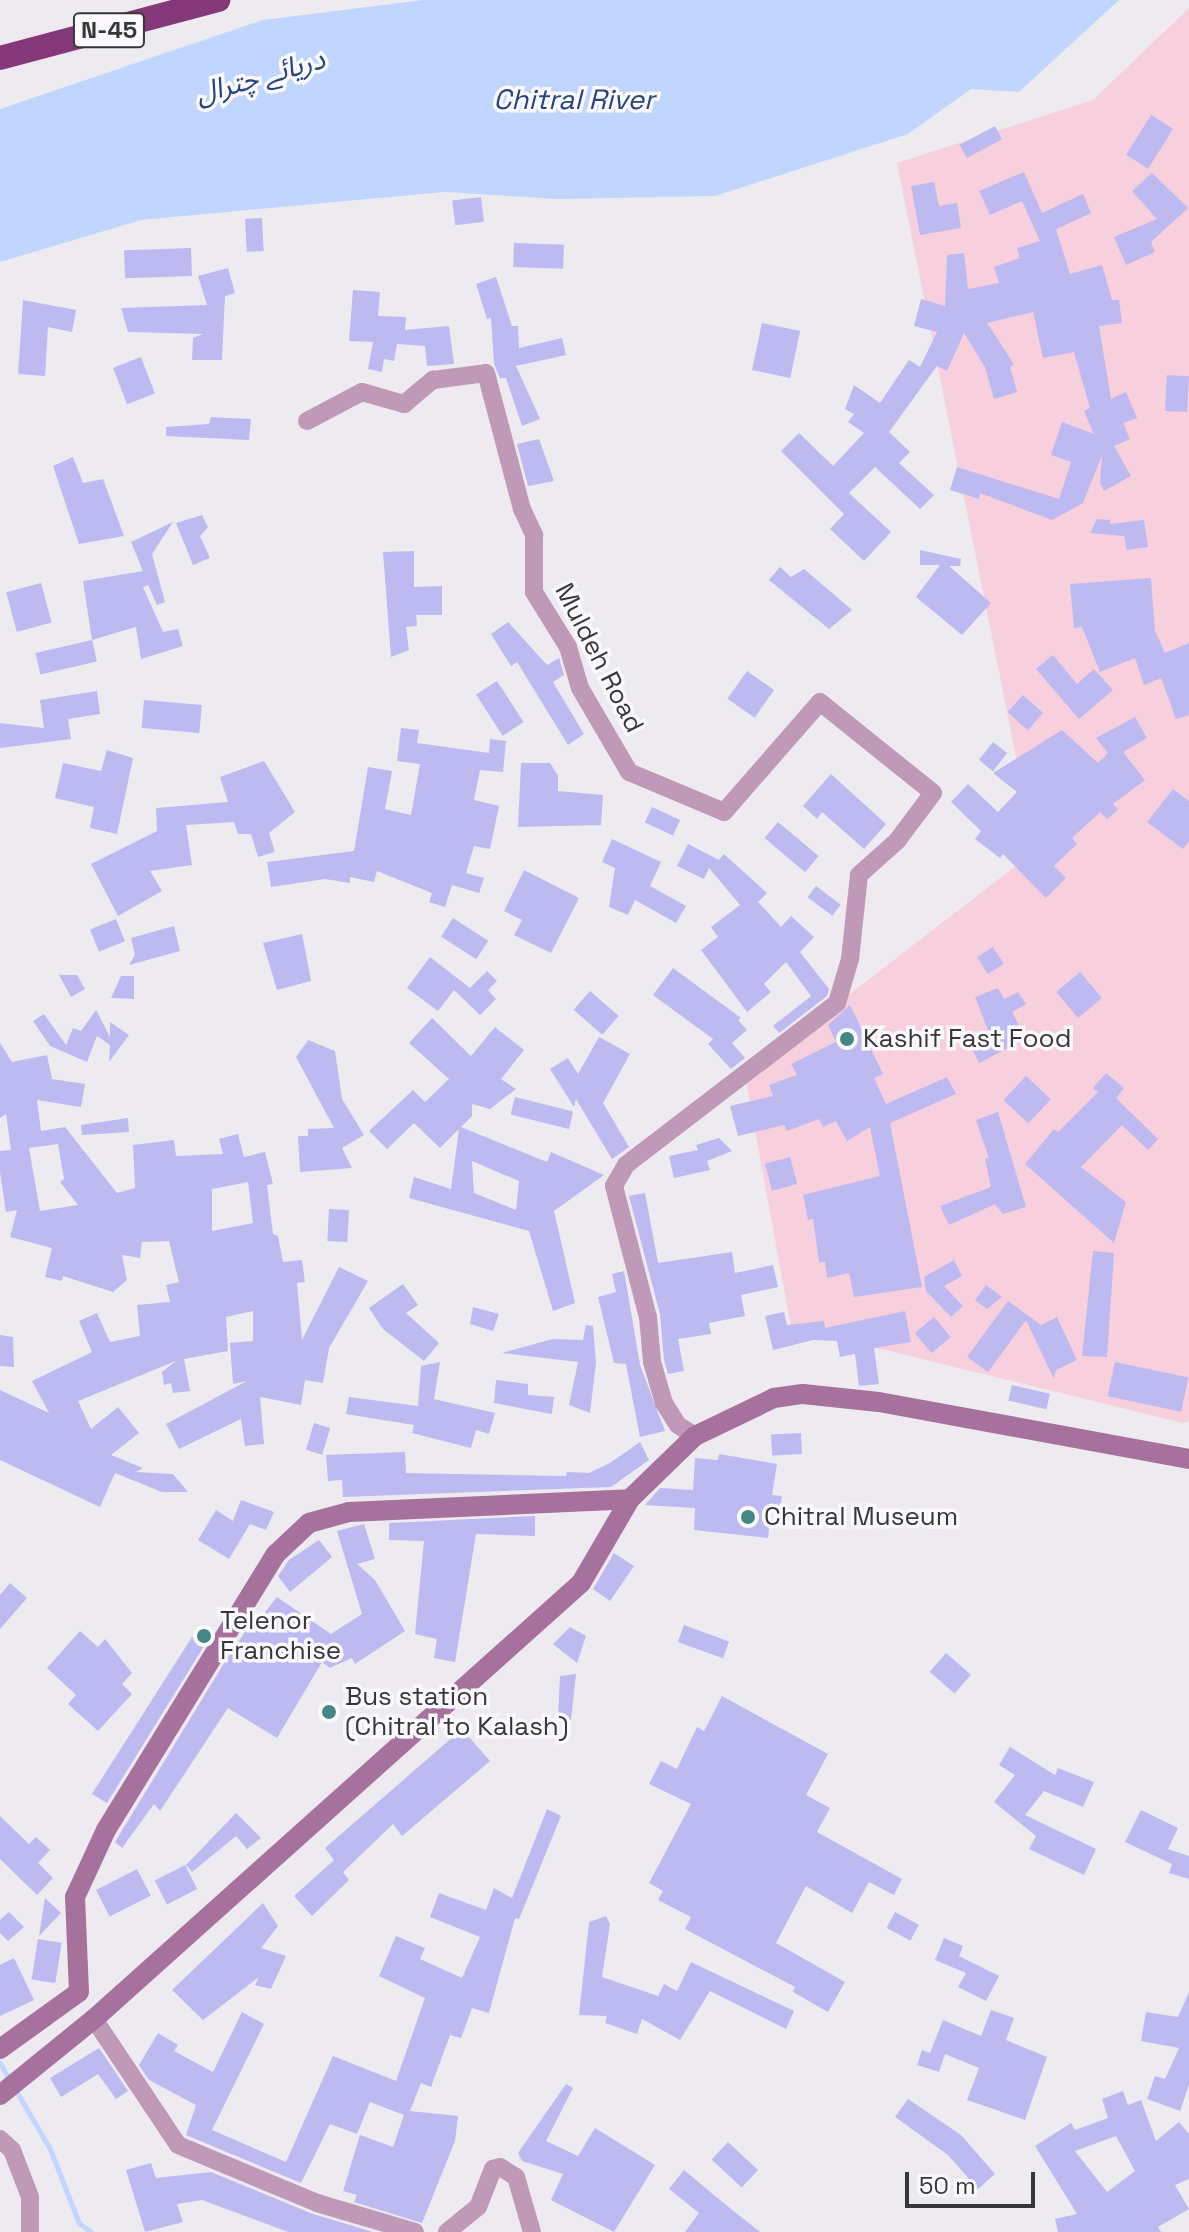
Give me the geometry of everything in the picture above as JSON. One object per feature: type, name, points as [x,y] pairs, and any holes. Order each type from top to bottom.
[{"type":"highway","name":"N-45","points":[[0,58],[218,0]]},
{"type":"street","name":"Muldeh Road","points":[[307,421],[362,392],[404,404],[433,380],[486,373],[522,509],[534,535],[534,592],[568,647],[580,688],[629,772],[724,812],[820,702],[933,793],[897,841],[859,875],[850,959],[837,1003],[626,1165],[614,1186],[648,1317],[664,1403],[678,1425],[695,1436]]},
{"type":"street","points":[[0,2095],[70,2035],[94,2019],[581,1583],[630,1499],[695,1436],[774,1398],[803,1394],[879,1402],[1189,1459]]},
{"type":"street","points":[[0,2049],[79,1992],[75,1897],[106,1830],[290,1537],[309,1523],[349,1512],[630,1499]]},
{"type":"street","points":[[94,2019],[178,2145],[317,2203],[415,2232]]},
{"type":"street","points":[[0,2139],[12,2150],[30,2197],[30,2232]]},
{"type":"street","points":[[447,2232],[478,2207],[493,2169],[500,2167],[516,2177],[532,2232]]},
{"type":"shaded area","points":[[1189,8],[1189,1421],[1183,1423],[791,1327],[745,1075],[1035,851],[897,163],[1093,100]]},
{"type":"water","name":"Chitral River","points":[[423,0],[1119,0],[1019,92],[971,89],[908,134],[715,196],[558,199],[444,192],[141,220],[0,262],[0,109],[263,20]]},
{"type":"building","points":[[1151,115],[1173,129],[1148,169],[1126,155]]},
{"type":"building","points":[[995,126],[1002,139],[967,158],[960,145]]},
{"type":"building","points":[[1024,172],[1042,213],[1083,194],[1091,213],[1056,229],[1070,274],[1102,265],[1112,300],[1119,300],[1122,323],[1099,326],[1111,399],[1126,392],[1137,418],[1123,423],[1130,439],[1114,446],[1131,476],[1104,491],[1100,483],[1102,455],[1083,503],[1052,520],[980,493],[979,499],[950,490],[957,467],[1059,499],[1071,462],[1051,455],[1062,422],[1094,434],[1084,411],[1090,408],[1074,352],[1043,358],[1033,312],[987,323],[1014,364],[1010,367],[1017,392],[994,399],[985,367],[964,333],[947,371],[937,366],[889,432],[910,452],[899,463],[934,495],[920,509],[875,467],[849,493],[891,532],[864,561],[830,529],[844,514],[781,451],[799,433],[833,466],[864,433],[848,422],[854,414],[845,409],[854,385],[880,403],[909,360],[920,367],[937,332],[914,326],[921,299],[945,306],[947,255],[964,253],[968,289],[999,283],[994,267],[1020,258],[1017,248],[1040,241],[1022,201],[990,215],[979,191]]},
{"type":"building","points":[[1152,173],[1188,208],[1151,242],[1155,252],[1126,265],[1114,237],[1157,219],[1132,191]]},
{"type":"building","points":[[934,182],[939,206],[957,203],[961,228],[920,235],[911,186]]},
{"type":"building","points":[[481,197],[484,222],[455,225],[452,201]]},
{"type":"building","points":[[262,218],[264,251],[247,252],[245,219]]},
{"type":"building","points":[[514,243],[564,245],[563,269],[513,267]]},
{"type":"building","points":[[191,248],[192,276],[125,278],[124,250]]},
{"type":"building","points":[[228,268],[235,293],[225,296],[222,360],[192,360],[193,338],[203,334],[128,332],[121,308],[207,305],[198,276]]},
{"type":"building","points":[[496,277],[512,326],[518,326],[519,348],[562,338],[566,355],[516,366],[540,419],[522,426],[506,378],[500,378],[494,364],[491,318],[487,319],[476,284]]},
{"type":"building","points":[[353,290],[380,292],[378,316],[406,317],[405,330],[449,326],[454,364],[427,366],[425,346],[397,344],[394,361],[384,359],[382,372],[368,369],[373,342],[349,341]]},
{"type":"building","points":[[23,300],[76,310],[72,332],[48,327],[45,376],[18,374]]},
{"type":"building","points":[[762,323],[800,331],[790,378],[752,370]]},
{"type":"building","points":[[141,357],[155,393],[127,404],[113,368]]},
{"type":"building","points":[[1167,375],[1189,376],[1187,412],[1165,411]]},
{"type":"building","points":[[211,417],[251,419],[249,440],[166,436],[166,427],[209,424]]},
{"type":"building","points":[[539,439],[554,481],[528,486],[517,444]]},
{"type":"building","points":[[73,457],[83,483],[103,479],[124,536],[79,544],[53,466]]},
{"type":"building","points":[[202,515],[208,527],[200,536],[210,558],[193,565],[176,523]]},
{"type":"building","points":[[1097,519],[1110,520],[1110,524],[1144,520],[1148,547],[1127,550],[1124,536],[1090,533]]},
{"type":"building","points":[[173,522],[152,554],[165,602],[157,605],[148,585],[143,587],[163,632],[178,629],[183,646],[141,659],[136,627],[92,640],[83,581],[143,571],[131,542]]},
{"type":"building","points":[[920,550],[961,559],[960,566],[949,566],[991,603],[962,635],[916,597],[940,565],[920,565]]},
{"type":"building","points":[[414,551],[414,587],[442,586],[442,615],[416,615],[417,626],[406,627],[409,650],[391,657],[383,552]]},
{"type":"building","points":[[780,567],[791,577],[804,569],[852,610],[829,629],[769,580]]},
{"type":"building","points":[[1151,578],[1155,631],[1165,653],[1189,643],[1189,715],[1176,719],[1161,678],[1144,685],[1135,658],[1100,672],[1082,627],[1074,628],[1070,584]]},
{"type":"building","points":[[41,583],[52,623],[17,632],[6,592]]},
{"type":"building","points":[[508,622],[547,665],[559,658],[564,675],[553,682],[584,734],[568,745],[517,662],[511,666],[491,634]]},
{"type":"building","points":[[92,640],[97,661],[40,674],[35,653]]},
{"type":"building","points":[[1053,655],[1077,684],[1094,669],[1113,690],[1079,719],[1036,669]]},
{"type":"building","points":[[747,671],[774,690],[755,718],[727,699]]},
{"type":"building","points":[[497,681],[524,722],[503,736],[476,695]]},
{"type":"building","points":[[97,691],[100,714],[68,719],[71,739],[0,748],[0,723],[44,728],[40,700]]},
{"type":"building","points":[[1023,695],[1043,713],[1028,730],[1008,712]]},
{"type":"building","points":[[144,700],[202,705],[199,733],[142,728]]},
{"type":"building","points":[[1135,717],[1147,738],[1123,752],[1145,780],[1113,804],[1118,810],[1107,819],[1100,812],[1072,838],[1077,844],[1054,866],[1066,878],[1046,898],[1003,854],[1000,858],[975,839],[981,831],[951,802],[968,784],[998,812],[1017,792],[993,773],[1062,730],[1098,763],[1108,753],[1096,738]]},
{"type":"building","points":[[401,728],[419,730],[417,743],[489,753],[490,739],[506,741],[503,772],[480,770],[474,800],[499,806],[490,849],[474,846],[466,873],[484,878],[479,893],[452,885],[445,907],[429,902],[432,893],[377,871],[374,882],[350,877],[350,883],[325,879],[271,887],[267,862],[354,851],[368,767],[392,771],[385,809],[411,815],[420,764],[397,761]]},
{"type":"building","points":[[993,742],[1007,753],[993,771],[979,760]]},
{"type":"building","points":[[107,750],[133,758],[117,834],[90,828],[94,807],[55,798],[63,763],[101,771]]},
{"type":"building","points":[[264,761],[295,812],[269,833],[275,852],[258,857],[251,834],[238,834],[234,822],[186,825],[192,865],[150,871],[162,891],[118,916],[91,864],[157,831],[156,808],[228,802],[220,777]]},
{"type":"building","points":[[521,763],[550,763],[558,776],[558,791],[603,795],[601,825],[518,827]]},
{"type":"building","points":[[831,774],[886,824],[864,849],[822,812],[817,819],[803,806]]},
{"type":"building","points":[[1173,789],[1189,801],[1189,841],[1183,849],[1147,822]]},
{"type":"building","points":[[652,807],[680,820],[673,836],[645,822]]},
{"type":"building","points":[[778,822],[819,856],[805,872],[765,838]]},
{"type":"building","points":[[612,839],[661,862],[650,886],[686,906],[676,923],[635,900],[628,915],[609,907],[615,868],[602,862]]},
{"type":"building","points":[[688,844],[719,860],[724,854],[767,893],[758,902],[781,927],[791,916],[814,937],[800,952],[829,989],[827,996],[779,1033],[773,1026],[811,996],[786,962],[764,984],[771,992],[747,1012],[701,950],[718,937],[711,927],[740,905],[709,868],[704,879],[677,866]]},
{"type":"building","points":[[524,870],[579,898],[551,953],[514,935],[522,920],[504,911]]},
{"type":"building","points":[[816,886],[841,905],[832,916],[808,897]]},
{"type":"building","points":[[453,918],[488,941],[476,959],[441,936]]},
{"type":"building","points":[[116,919],[125,941],[99,952],[90,929]]},
{"type":"building","points":[[174,926],[180,951],[129,965],[135,955],[131,938]]},
{"type":"building","points":[[302,934],[311,981],[277,990],[263,943]]},
{"type":"building","points":[[993,947],[1004,964],[988,974],[977,957]]},
{"type":"building","points":[[430,957],[470,988],[487,971],[497,981],[488,990],[496,999],[480,1015],[454,990],[438,1011],[407,988]]},
{"type":"building","points":[[673,968],[741,1018],[738,1020],[747,1030],[732,1043],[745,1058],[731,1069],[708,1044],[713,1039],[653,995]]},
{"type":"building","points":[[1080,972],[1102,998],[1078,1018],[1056,992]]},
{"type":"building","points":[[59,975],[77,975],[85,989],[71,997]]},
{"type":"building","points":[[121,976],[134,976],[134,999],[111,998]]},
{"type":"building","points":[[998,988],[1004,999],[1018,992],[1026,1004],[1012,1012],[1026,1039],[979,1063],[968,1040],[988,1030],[975,997]]},
{"type":"building","points":[[590,991],[619,1016],[602,1035],[574,1010]]},
{"type":"building","points":[[850,1005],[883,1074],[874,1078],[886,1104],[947,1077],[956,1094],[890,1123],[922,1287],[854,1297],[849,1273],[827,1278],[825,1262],[819,1262],[813,1219],[808,1220],[803,1195],[880,1176],[870,1127],[847,1141],[836,1121],[823,1127],[819,1119],[787,1131],[784,1125],[738,1136],[730,1106],[773,1096],[769,1085],[797,1075],[791,1064],[836,1042],[828,1025]]},
{"type":"building","points":[[96,1010],[110,1037],[110,1022],[129,1035],[109,1062],[110,1045],[97,1036],[87,1062],[50,1046],[33,1021],[44,1014],[66,1045],[73,1028],[81,1031]]},
{"type":"building","points":[[432,1018],[471,1056],[495,1027],[524,1050],[501,1079],[516,1089],[490,1109],[472,1104],[472,1116],[461,1127],[547,1162],[551,1152],[604,1175],[554,1211],[575,1303],[553,1311],[529,1231],[409,1198],[414,1177],[451,1189],[459,1129],[440,1148],[414,1123],[387,1149],[369,1131],[413,1090],[425,1102],[449,1079],[409,1043]],"holes":[[[472,1161],[519,1181],[516,1210],[474,1193]]]},
{"type":"building","points":[[599,1037],[630,1054],[603,1103],[629,1147],[612,1159],[576,1099],[574,1107],[550,1069],[568,1058],[578,1074]]},
{"type":"building","points":[[308,1040],[335,1051],[342,1099],[364,1135],[342,1148],[352,1168],[300,1172],[298,1136],[308,1136],[308,1129],[334,1128],[296,1057]]},
{"type":"building","points":[[0,1043],[12,1062],[47,1055],[52,1079],[85,1084],[81,1107],[37,1100],[41,1131],[65,1127],[117,1193],[135,1188],[133,1145],[174,1140],[176,1156],[223,1154],[219,1139],[238,1134],[244,1157],[265,1152],[273,1184],[267,1185],[273,1234],[278,1236],[283,1262],[302,1260],[305,1282],[297,1283],[302,1340],[339,1267],[368,1281],[329,1348],[323,1383],[305,1380],[301,1405],[260,1397],[264,1444],[245,1446],[241,1419],[179,1449],[166,1424],[247,1381],[233,1384],[230,1343],[253,1341],[253,1311],[226,1317],[228,1351],[184,1359],[190,1391],[173,1393],[171,1383],[164,1385],[162,1372],[176,1361],[78,1401],[91,1429],[118,1407],[139,1433],[111,1455],[143,1468],[136,1472],[173,1474],[188,1492],[162,1492],[115,1473],[100,1507],[0,1460],[0,1390],[49,1413],[32,1381],[92,1352],[79,1321],[97,1313],[110,1342],[140,1336],[137,1305],[170,1302],[166,1285],[179,1282],[169,1241],[142,1242],[140,1258],[122,1255],[127,1280],[113,1292],[63,1276],[62,1281],[45,1277],[52,1248],[10,1237],[17,1210],[6,1212],[0,1151],[11,1150],[6,1114],[0,1118]],"holes":[[[58,1144],[64,1179],[60,1182],[78,1205],[40,1211],[29,1148]],[[248,1182],[253,1223],[212,1231],[212,1189]]]},
{"type":"building","points":[[1106,1073],[1124,1088],[1116,1098],[1158,1139],[1148,1150],[1122,1125],[1081,1167],[1126,1202],[1114,1243],[1025,1164],[1054,1129],[1058,1132],[1098,1092],[1093,1088]]},
{"type":"building","points":[[1026,1076],[1051,1099],[1028,1123],[1003,1100]]},
{"type":"building","points":[[515,1097],[573,1112],[569,1129],[511,1114]]},
{"type":"building","points":[[998,1112],[1026,1207],[1003,1214],[995,1204],[949,1225],[940,1206],[991,1187],[985,1159],[989,1158],[976,1120]]},
{"type":"building","points":[[128,1118],[129,1132],[82,1135],[81,1125]]},
{"type":"building","points":[[719,1138],[732,1151],[707,1161],[710,1170],[674,1178],[669,1156],[698,1150],[696,1145]]},
{"type":"building","points":[[790,1157],[797,1184],[772,1191],[765,1164]]},
{"type":"building","points":[[645,1193],[658,1263],[732,1252],[735,1273],[773,1265],[778,1287],[741,1295],[745,1316],[709,1323],[711,1334],[678,1339],[684,1371],[668,1374],[660,1314],[629,1196]]},
{"type":"building","points":[[329,1209],[349,1210],[347,1242],[327,1241]]},
{"type":"building","points":[[1093,1251],[1114,1253],[1107,1357],[1082,1356]]},
{"type":"building","points":[[954,1260],[962,1276],[944,1286],[963,1306],[951,1317],[926,1291],[924,1277]]},
{"type":"building","points":[[624,1271],[640,1365],[665,1431],[640,1437],[626,1364],[614,1363],[598,1297],[616,1292],[612,1274]]},
{"type":"building","points":[[403,1284],[418,1305],[406,1313],[439,1343],[424,1361],[383,1329],[369,1308]]},
{"type":"building","points":[[986,1285],[1002,1297],[987,1309],[975,1300]]},
{"type":"building","points":[[1008,1301],[1041,1325],[1057,1317],[1077,1360],[1056,1370],[1054,1379],[1026,1320],[988,1372],[967,1357]]},
{"type":"building","points":[[473,1307],[499,1314],[493,1331],[470,1324]]},
{"type":"building","points":[[905,1311],[911,1342],[874,1348],[879,1384],[859,1386],[855,1354],[840,1357],[837,1341],[813,1340],[773,1350],[765,1316],[784,1312],[787,1325],[824,1321],[825,1328]]},
{"type":"building","points":[[934,1317],[951,1337],[932,1353],[915,1333]]},
{"type":"building","points":[[586,1325],[593,1326],[596,1363],[590,1413],[569,1405],[578,1362],[502,1353],[553,1339],[583,1340]]},
{"type":"building","points":[[0,1335],[13,1337],[14,1367],[0,1366]]},
{"type":"building","points":[[440,1362],[434,1399],[495,1413],[489,1434],[476,1430],[471,1448],[412,1433],[414,1425],[346,1414],[349,1397],[418,1406],[421,1366]]},
{"type":"building","points":[[1115,1362],[1188,1378],[1181,1412],[1108,1396]]},
{"type":"building","points":[[496,1380],[528,1384],[528,1395],[554,1397],[552,1414],[494,1403]]},
{"type":"building","points":[[1012,1385],[1050,1394],[1046,1409],[1008,1401]]},
{"type":"building","points":[[314,1423],[330,1428],[322,1455],[306,1450]]},
{"type":"building","points":[[801,1433],[802,1454],[772,1456],[771,1435]]},
{"type":"building","points":[[640,1442],[649,1460],[611,1487],[343,1497],[342,1480],[328,1481],[326,1455],[405,1452],[406,1473],[566,1476],[567,1472],[589,1473]]},
{"type":"building","points":[[719,1454],[777,1464],[772,1495],[782,1496],[780,1510],[771,1509],[768,1538],[694,1530],[695,1508],[645,1505],[660,1488],[693,1490],[695,1458],[718,1460]]},
{"type":"building","points":[[241,1500],[274,1512],[266,1530],[250,1524],[229,1559],[198,1540],[216,1510],[233,1521]]},
{"type":"building","points":[[535,1516],[535,1536],[476,1534],[455,1662],[434,1658],[437,1639],[415,1634],[424,1541],[389,1540],[389,1523]]},
{"type":"building","points":[[364,1524],[375,1559],[357,1564],[375,1580],[405,1631],[355,1664],[352,1658],[330,1668],[322,1662],[277,1738],[228,1708],[160,1811],[154,1804],[122,1848],[115,1842],[255,1617],[259,1620],[277,1597],[331,1634],[362,1614],[337,1531]]},
{"type":"building","points":[[319,1540],[332,1557],[290,1592],[278,1576],[289,1560]]},
{"type":"building","points":[[614,1553],[634,1566],[610,1601],[593,1589]]},
{"type":"building","points":[[10,1583],[27,1598],[0,1629],[0,1595]]},
{"type":"building","points":[[684,1625],[729,1641],[723,1658],[678,1642]]},
{"type":"building","points":[[570,1627],[586,1636],[577,1663],[553,1644]]},
{"type":"building","points":[[80,1631],[98,1647],[105,1639],[132,1673],[122,1684],[132,1694],[98,1731],[68,1704],[76,1695],[47,1668]]},
{"type":"building","points":[[192,1637],[204,1646],[107,1803],[92,1794]]},
{"type":"building","points":[[946,1653],[971,1675],[955,1694],[930,1672]]},
{"type":"building","points":[[576,1674],[571,1720],[558,1717],[560,1676]]},
{"type":"building","points":[[722,1696],[828,1754],[806,1795],[830,1808],[817,1832],[902,1879],[894,1895],[869,1882],[852,1913],[806,1886],[776,1943],[845,1982],[828,2012],[793,1992],[795,1987],[685,1929],[691,1917],[658,1900],[663,1891],[649,1883],[691,1804],[649,1784],[661,1761],[677,1769],[697,1727],[704,1731]]},
{"type":"building","points":[[462,1729],[490,1761],[402,1836],[393,1824],[343,1872],[349,1880],[312,1916],[294,1896],[334,1860],[325,1848]]},
{"type":"building","points":[[1010,1747],[1055,1775],[1058,1768],[1094,1782],[1083,1807],[1044,1791],[1025,1815],[1096,1849],[1084,1875],[1029,1849],[1036,1836],[994,1802],[1015,1775],[999,1765]]},
{"type":"building","points":[[547,1809],[561,1816],[519,1919],[515,1918],[489,2013],[472,2008],[461,2038],[450,2035],[431,2087],[421,2083],[410,2111],[458,2116],[455,2141],[422,2223],[354,2202],[357,2195],[343,2191],[360,2135],[393,2147],[404,2115],[370,2102],[357,2134],[330,2124],[301,2183],[186,2135],[196,2105],[149,2080],[139,2065],[158,2033],[178,2045],[174,2051],[213,2072],[242,2012],[264,2024],[212,2130],[286,2162],[333,2056],[396,2081],[425,1998],[379,1976],[396,1936],[425,1948],[420,1959],[462,1978],[480,1937],[430,1917],[439,1893],[486,1910],[494,1888],[512,1898]]},
{"type":"building","points":[[1141,1810],[1178,1828],[1168,1849],[1189,1856],[1189,1879],[1169,1873],[1172,1864],[1125,1842]]},
{"type":"building","points":[[236,1813],[261,1838],[247,1849],[236,1836],[192,1872],[186,1865]]},
{"type":"building","points":[[0,1816],[29,1844],[36,1837],[50,1850],[38,1863],[53,1878],[37,1895],[0,1859]]},
{"type":"building","points":[[185,1865],[197,1889],[167,1904],[155,1880]]},
{"type":"building","points":[[137,1869],[151,1896],[110,1917],[96,1890]]},
{"type":"building","points":[[45,1898],[61,1913],[39,1936]]},
{"type":"building","points":[[263,1903],[278,1926],[261,1948],[286,1956],[271,1989],[255,1985],[259,1977],[203,2020],[172,1990]]},
{"type":"building","points":[[9,1912],[24,1927],[8,1941],[0,1933],[0,1920]]},
{"type":"building","points":[[895,1912],[919,1925],[910,1941],[887,1928]]},
{"type":"building","points":[[606,1916],[610,1924],[602,1977],[658,1996],[664,1984],[677,1991],[691,1962],[794,2011],[786,2029],[710,1991],[680,2040],[642,2019],[637,2034],[605,2023],[607,2016],[579,2015],[589,1922]]},
{"type":"building","points":[[944,1938],[963,1946],[959,1956],[999,1976],[986,2001],[958,1987],[966,1973],[935,1960]]},
{"type":"building","points":[[38,1939],[62,1943],[55,1983],[32,1979]]},
{"type":"building","points":[[14,1958],[34,2000],[0,2016],[0,1965]]},
{"type":"building","points":[[1189,1992],[1189,2085],[1180,2111],[1147,2099],[1155,2076],[1165,2079],[1179,2048],[1141,2041],[1146,2012],[1178,2017]]},
{"type":"building","points":[[991,2010],[1014,2018],[1006,2040],[1047,2057],[1025,2120],[967,2100],[979,2068],[945,2054],[939,2072],[917,2065],[922,2050],[930,2053],[943,2020],[981,2036]]},
{"type":"building","points":[[99,2048],[128,2091],[116,2099],[98,2074],[61,2097],[50,2078]]},
{"type":"building","points":[[566,2084],[573,2088],[546,2141],[578,2156],[595,2128],[655,2165],[614,2232],[551,2200],[563,2174],[522,2161],[518,2153]]},
{"type":"building","points":[[1123,2091],[1128,2105],[1141,2100],[1156,2141],[1179,2122],[1189,2134],[1189,2179],[1175,2185],[1189,2209],[1158,2227],[1161,2232],[1058,2232],[1055,2219],[1077,2214],[1035,2146],[1071,2123],[1075,2130],[1108,2118],[1102,2099]],"holes":[[[1116,2136],[1135,2171],[1107,2192],[1075,2151]]]},
{"type":"building","points":[[908,2099],[961,2135],[995,2174],[978,2189],[948,2155],[895,2117]]},
{"type":"building","points":[[728,2142],[758,2170],[742,2188],[712,2160]]},
{"type":"building","points":[[151,2163],[156,2178],[211,2172],[313,2214],[373,2232],[288,2232],[202,2200],[177,2204],[183,2222],[145,2232],[126,2170]]},
{"type":"building","points":[[684,2170],[760,2232],[685,2232],[699,2213],[669,2189]]},
{"type":"waterway","points":[[0,2063],[10,2081]]},
{"type":"waterway","points":[[15,2089],[50,2149],[79,2223],[91,2232]]},
{"type":"place","name":"Kashif Fast Food","points":[[847,1039]]},
{"type":"place","name":"Chitral Museum","points":[[748,1517]]},
{"type":"place","name":"Telenor Franchise","points":[[204,1636]]},
{"type":"place","name":"Bus station (Chitral to Kalash)","points":[[329,1712]]},
{"type":"water label","name":"دریائے چترال","points":[[260,76]]}]
